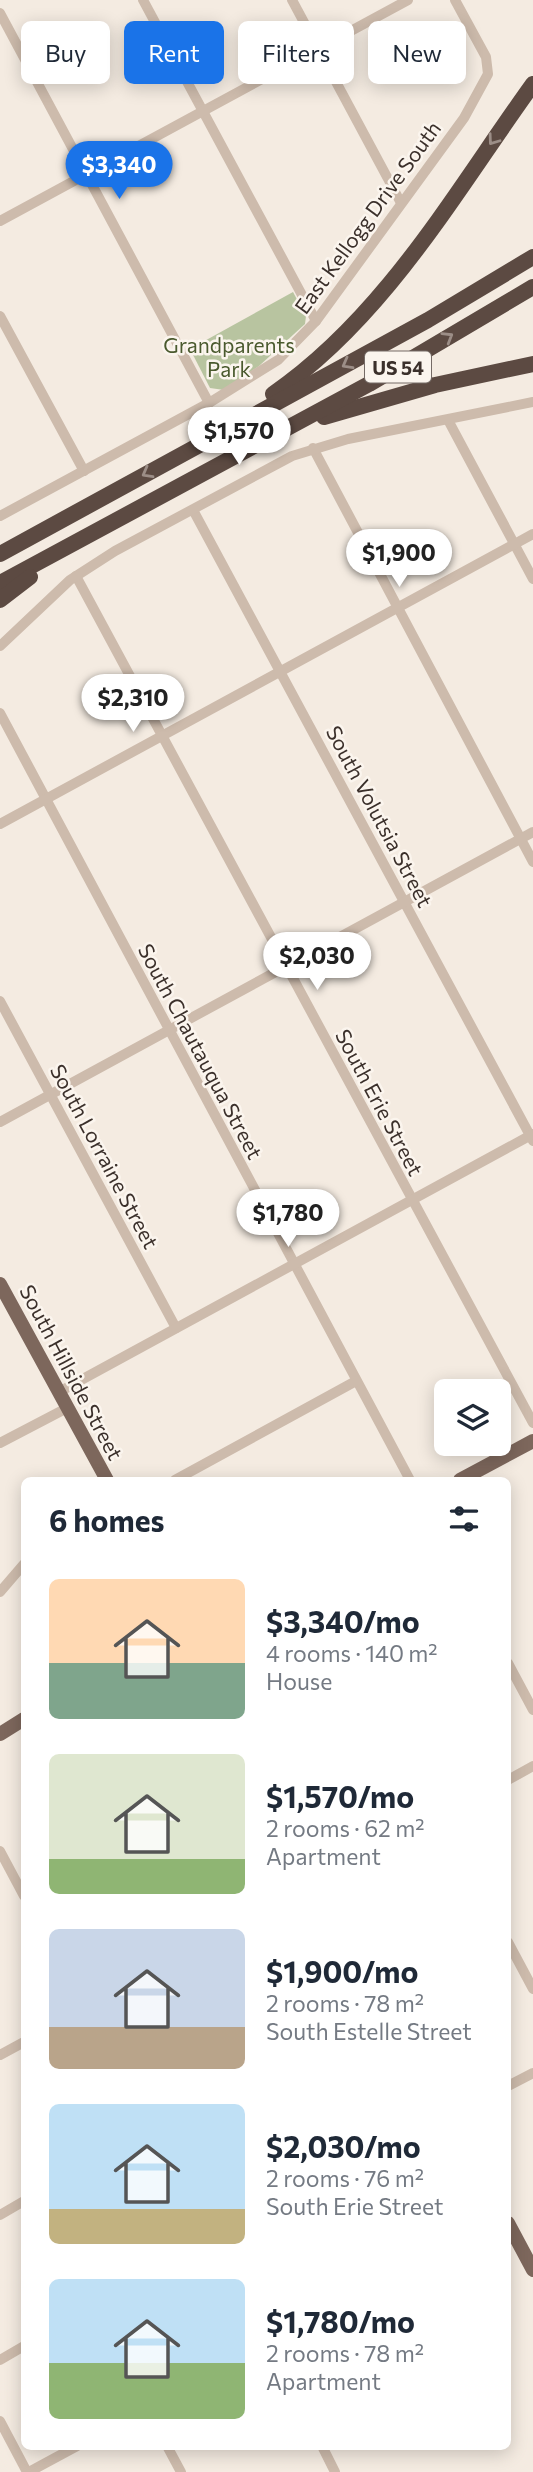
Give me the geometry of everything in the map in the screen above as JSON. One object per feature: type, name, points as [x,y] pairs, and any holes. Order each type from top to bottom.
[{"type":"highway","points":[[216,435],[307,370],[347,335],[405,262],[533,84]]},
{"type":"highway","points":[[428,320],[533,244]]},
{"type":"highway","name":"US 54","points":[[0,554],[428,320],[533,257]]},
{"type":"highway","name":"US 54","points":[[0,583],[369,384],[533,287]]},
{"type":"highway","points":[[260,443],[331,414],[435,385],[533,364]]},
{"type":"highway","points":[[0,600],[96,532]]},
{"type":"main road","name":"South Hillside Street","points":[[0,1284],[105,1477]]},
{"type":"main road","points":[[466,1477],[533,1441]]},
{"type":"main road","points":[[0,1734],[21,1721]]},
{"type":"main road","points":[[511,2229],[533,2270]]},
{"type":"street","points":[[142,0],[316,321]]},
{"type":"street","points":[[292,0],[303,21]]},
{"type":"street","points":[[354,29],[408,0]]},
{"type":"street","name":"East Kellogg Drive South","points":[[0,516],[264,371],[316,321],[487,81],[486,57],[455,0]]},
{"type":"street","points":[[0,13],[209,403]]},
{"type":"street","points":[[0,221],[253,84]]},
{"type":"street","points":[[337,84],[401,203]]},
{"type":"street","points":[[0,316],[84,471]]},
{"type":"street","points":[[0,646],[76,576],[193,510],[313,448],[533,402]]},
{"type":"street","points":[[449,420],[533,579]]},
{"type":"street","points":[[313,448],[533,862]]},
{"type":"street","name":"South Volutsia Street","points":[[193,510],[532,1137]]},
{"type":"street","points":[[0,824],[533,534]]},
{"type":"street","name":"South Erie Street","points":[[76,576],[533,1423]]},
{"type":"street","name":"South Chautauqua Street","points":[[0,713],[408,1477]]},
{"type":"street","points":[[0,1122],[533,832]]},
{"type":"street","name":"South Lorraine Street","points":[[0,1001],[176,1328]]},
{"type":"street","points":[[59,1392],[532,1137]]},
{"type":"street","points":[[180,1477],[356,1381]]},
{"type":"street","points":[[0,1443],[67,1408]]},
{"type":"street","points":[[0,1591],[21,1567]]},
{"type":"street","points":[[511,1669],[533,1710]]},
{"type":"street","points":[[511,1778],[533,1766]]},
{"type":"street","points":[[0,1851],[21,1879]]},
{"type":"street","points":[[511,1948],[533,1989]]},
{"type":"street","points":[[0,2055],[21,2044]]},
{"type":"street","points":[[511,2085],[533,2073]]},
{"type":"street","points":[[0,2215],[21,2203]]},
{"type":"street","points":[[0,2360],[21,2348]]},
{"type":"street","points":[[0,2421],[28,2472],[69,2450]]},
{"type":"street","points":[[169,2450],[181,2472]]},
{"type":"street","points":[[324,2450],[335,2472]]},
{"type":"green space","name":"Grandparents Park","points":[[293,292],[306,316],[305,324],[259,366],[224,390],[210,388],[190,349]]}]
